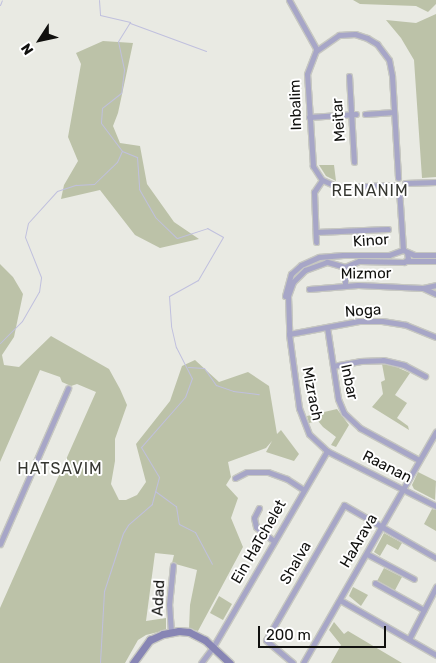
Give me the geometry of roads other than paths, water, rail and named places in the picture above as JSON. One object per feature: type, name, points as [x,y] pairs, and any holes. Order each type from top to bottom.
[{"type":"street","points":[[289,0],[317,50],[328,41],[344,34],[361,36],[378,44],[391,67],[398,178],[396,187],[403,251],[408,257],[403,261],[396,257],[403,251]]},
{"type":"street","name":"Inbalim","points":[[317,50],[307,74],[312,166],[322,180]]},
{"type":"street","name":"Meitar","points":[[349,76],[353,114],[354,162]]},
{"type":"street","points":[[365,114],[394,112]]},
{"type":"street","points":[[309,117],[353,114]]},
{"type":"street","points":[[398,178],[404,183],[436,182]]},
{"type":"street","points":[[316,242],[314,192],[322,180],[344,188],[403,188],[404,183]]},
{"type":"street","points":[[316,232],[388,229]]},
{"type":"street","name":"Kinor","points":[[339,256],[387,255],[403,251],[414,255],[436,255]]},
{"type":"street","points":[[345,286],[346,266],[350,259],[346,255]]},
{"type":"street","points":[[339,256],[338,264],[346,266]]},
{"type":"street","name":"Mizrach","points":[[327,451],[309,434],[302,419],[285,297],[291,274],[301,264],[312,259],[339,256]]},
{"type":"street","name":"Kinor","points":[[346,266],[359,261],[436,261]]},
{"type":"street","name":"Mizrach","points":[[289,334],[288,301],[290,288],[296,278],[314,265],[327,262],[338,264]]},
{"type":"street","name":"Mizmor","points":[[309,289],[345,286],[423,288],[436,285]]},
{"type":"street","name":"Mizmor","points":[[423,288],[436,294]]},
{"type":"street","name":"Noga","points":[[289,334],[359,321],[382,321],[406,325],[436,337]]},
{"type":"street","name":"Inbar","points":[[327,327],[338,399],[348,418],[360,428],[419,460]]},
{"type":"street","points":[[333,366],[360,361],[383,360],[404,365],[425,376]]},
{"type":"street","points":[[0,544],[68,388]]},
{"type":"street","name":"HaArava","points":[[303,663],[436,432]]},
{"type":"street","name":"Raanan","points":[[327,451],[436,506]]},
{"type":"street","name":"Ein HaTchelet","points":[[201,663],[213,647],[327,451]]},
{"type":"street","points":[[235,478],[247,472],[268,472],[288,479],[304,490]]},
{"type":"street","name":"Shalva","points":[[293,663],[266,640],[344,505],[382,527]]},
{"type":"street","points":[[259,508],[254,518],[256,527],[274,541]]},
{"type":"street","points":[[382,527],[436,558]]},
{"type":"street","points":[[366,554],[414,580]]},
{"type":"street","name":"Adad","points":[[170,632],[173,566]]},
{"type":"street","points":[[374,583],[424,610]]},
{"type":"street","points":[[409,639],[436,587]]},
{"type":"street","points":[[340,600],[436,655]]},
{"type":"street","points":[[133,663],[150,640],[170,632],[189,632],[213,647],[230,663]]},
{"type":"waterway","points":[[0,5],[2,0]]},
{"type":"waterway","points":[[99,0],[100,15],[130,22],[118,41],[124,70],[121,93],[102,108],[101,123],[122,151],[137,157],[139,189],[155,217],[177,238],[207,228],[223,237],[198,280],[169,296],[171,326],[176,347],[192,378],[185,397],[141,447],[159,477],[152,504],[128,525],[123,533],[104,591],[100,663]]},
{"type":"waterway","points":[[130,23],[206,51]]},
{"type":"waterway","points":[[0,343],[22,321],[39,292],[41,277],[25,237],[28,223],[57,191],[76,185],[94,184],[117,162],[122,151]]},
{"type":"waterway","points":[[188,367],[204,368],[216,385],[233,391],[259,394]]},
{"type":"waterway","points":[[155,491],[176,506],[179,524],[195,532],[212,564]]},
{"type":"district","name":"RENANIM","points":[[370,191]]},
{"type":"district","name":"HATSAVIM","points":[[60,469]]}]
